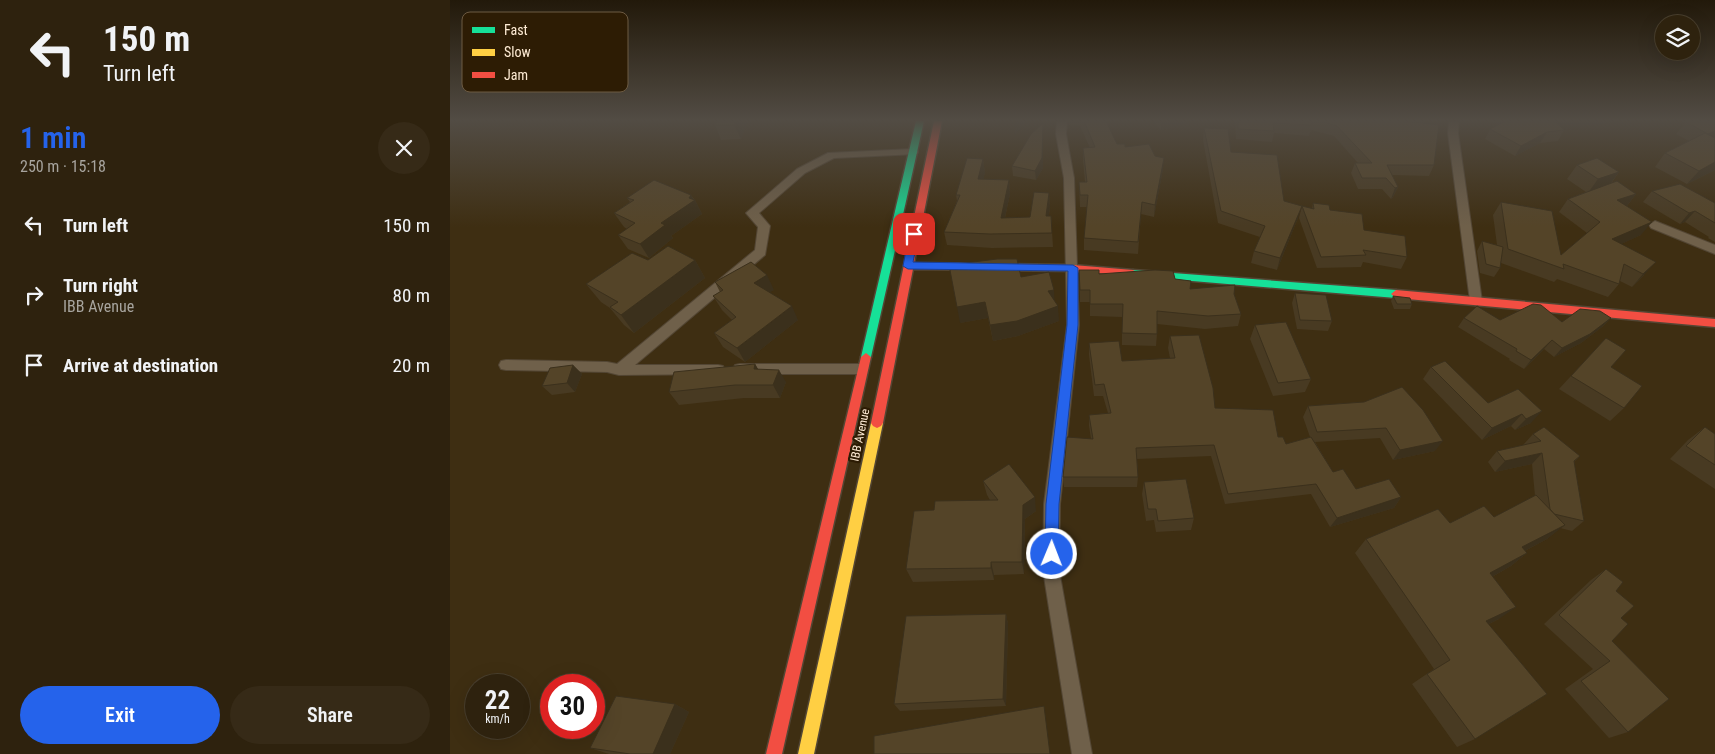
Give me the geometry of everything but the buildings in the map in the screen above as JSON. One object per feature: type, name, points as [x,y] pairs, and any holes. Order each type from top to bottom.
[{"type":"main road","points":[[774,754],[912,156]]},
{"type":"main road","name":"IBB Avenue","points":[[806,754],[879,414],[931,156]]},
{"type":"main road","points":[[908,266],[1073,268],[1476,301],[1715,323]]},
{"type":"street","points":[[619,370],[761,252],[764,226],[752,213],[801,171],[829,156]]},
{"type":"street","points":[[1065,156],[1069,178],[1073,268],[1073,325],[1052,504],[1051,570],[1082,754]]},
{"type":"street","points":[[1454,156],[1476,301]]},
{"type":"street","points":[[1655,224],[1715,250]]},
{"type":"street","points":[[506,365],[607,367],[619,370],[862,369]]},
{"type":"traffic: fast","points":[[866,357],[912,156]]},
{"type":"traffic: fast","points":[[1133,273],[1396,294]]},
{"type":"traffic: slow","points":[[806,754],[877,423]]},
{"type":"traffic: jam","points":[[877,423],[931,156]]},
{"type":"traffic: jam","points":[[908,266],[1073,268],[1133,273]]},
{"type":"traffic: jam","points":[[1396,294],[1715,323]]},
{"type":"traffic: jam","points":[[774,754],[866,357]]},
{"type":"route","points":[[914,234],[908,266],[1073,268],[1073,325],[1052,504],[1052,554]]}]
